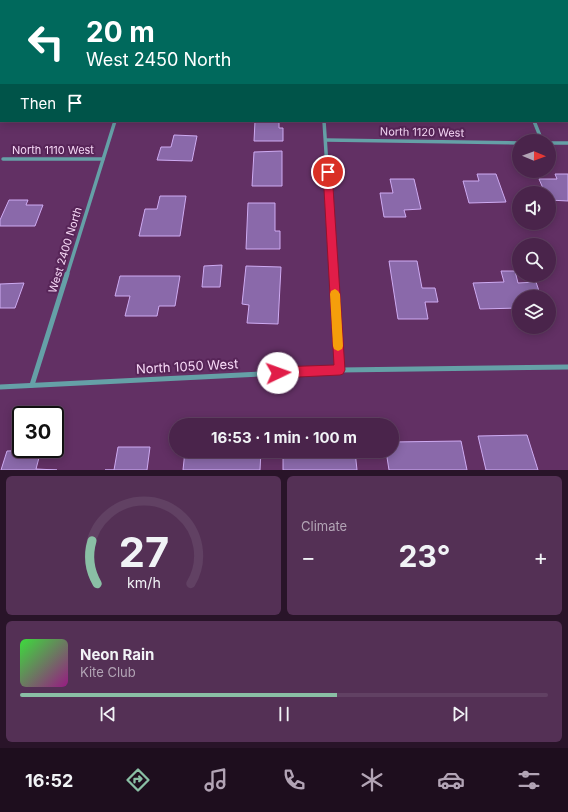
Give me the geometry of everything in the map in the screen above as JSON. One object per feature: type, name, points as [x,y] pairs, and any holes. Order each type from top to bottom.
[{"type":"street","name":"West 2400 North","points":[[32,385],[115,122]]},
{"type":"street","points":[[324,122],[340,370]]},
{"type":"street","points":[[534,122],[539,134]]},
{"type":"street","name":"North 1120 West","points":[[326,140],[512,143]]},
{"type":"street","points":[[556,143],[568,143]]},
{"type":"street","name":"North 1110 West","points":[[4,159],[103,159]]},
{"type":"street","name":"North 1050 West","points":[[0,387],[340,370],[568,367]]},
{"type":"building","points":[[255,122],[279,122],[279,128],[283,128],[283,141],[254,141]]},
{"type":"building","points":[[174,135],[197,136],[192,161],[157,160],[161,147],[171,147]]},
{"type":"building","points":[[282,151],[282,186],[252,186],[254,152]]},
{"type":"building","points":[[477,174],[496,174],[506,202],[469,203],[463,181],[479,181]]},
{"type":"building","points":[[556,174],[568,174],[568,201],[556,200],[556,186],[542,186],[539,179],[557,179]]},
{"type":"building","points":[[390,179],[414,179],[421,209],[404,210],[406,217],[384,217],[380,193],[393,193]]},
{"type":"building","points":[[160,196],[186,196],[180,236],[139,236],[145,209],[157,209]]},
{"type":"building","points":[[9,200],[28,200],[26,205],[43,205],[35,226],[0,226],[0,220]]},
{"type":"building","points":[[248,203],[275,203],[275,231],[280,231],[280,249],[246,249]]},
{"type":"building","points":[[389,261],[417,261],[422,288],[435,288],[438,302],[425,302],[428,319],[398,319]]},
{"type":"building","points":[[222,265],[220,287],[202,287],[204,266]]},
{"type":"building","points":[[246,266],[281,267],[278,324],[247,323],[249,305],[242,304]]},
{"type":"building","points":[[501,271],[512,271],[512,282],[536,282],[539,290],[512,290],[512,308],[480,309],[473,283],[504,282]]},
{"type":"building","points":[[120,276],[180,276],[175,306],[159,306],[157,316],[125,316],[130,296],[115,296]]},
{"type":"building","points":[[24,283],[15,308],[0,308],[0,284]]},
{"type":"building","points":[[527,435],[538,470],[486,470],[478,436]]},
{"type":"building","points":[[461,441],[467,470],[389,470],[387,458],[399,458],[399,442]]},
{"type":"building","points":[[118,447],[150,447],[147,470],[114,470]]},
{"type":"building","points":[[7,451],[12,451],[12,458],[39,458],[36,469],[57,470],[1,470]]},
{"type":"building","points":[[184,458],[261,458],[260,470],[183,470]]},
{"type":"building","points":[[283,458],[356,458],[357,470],[283,470]]},
{"type":"slow traffic","points":[[335,294],[338,346]]},
{"type":"route","points":[[278,373],[340,370],[328,172]]}]
